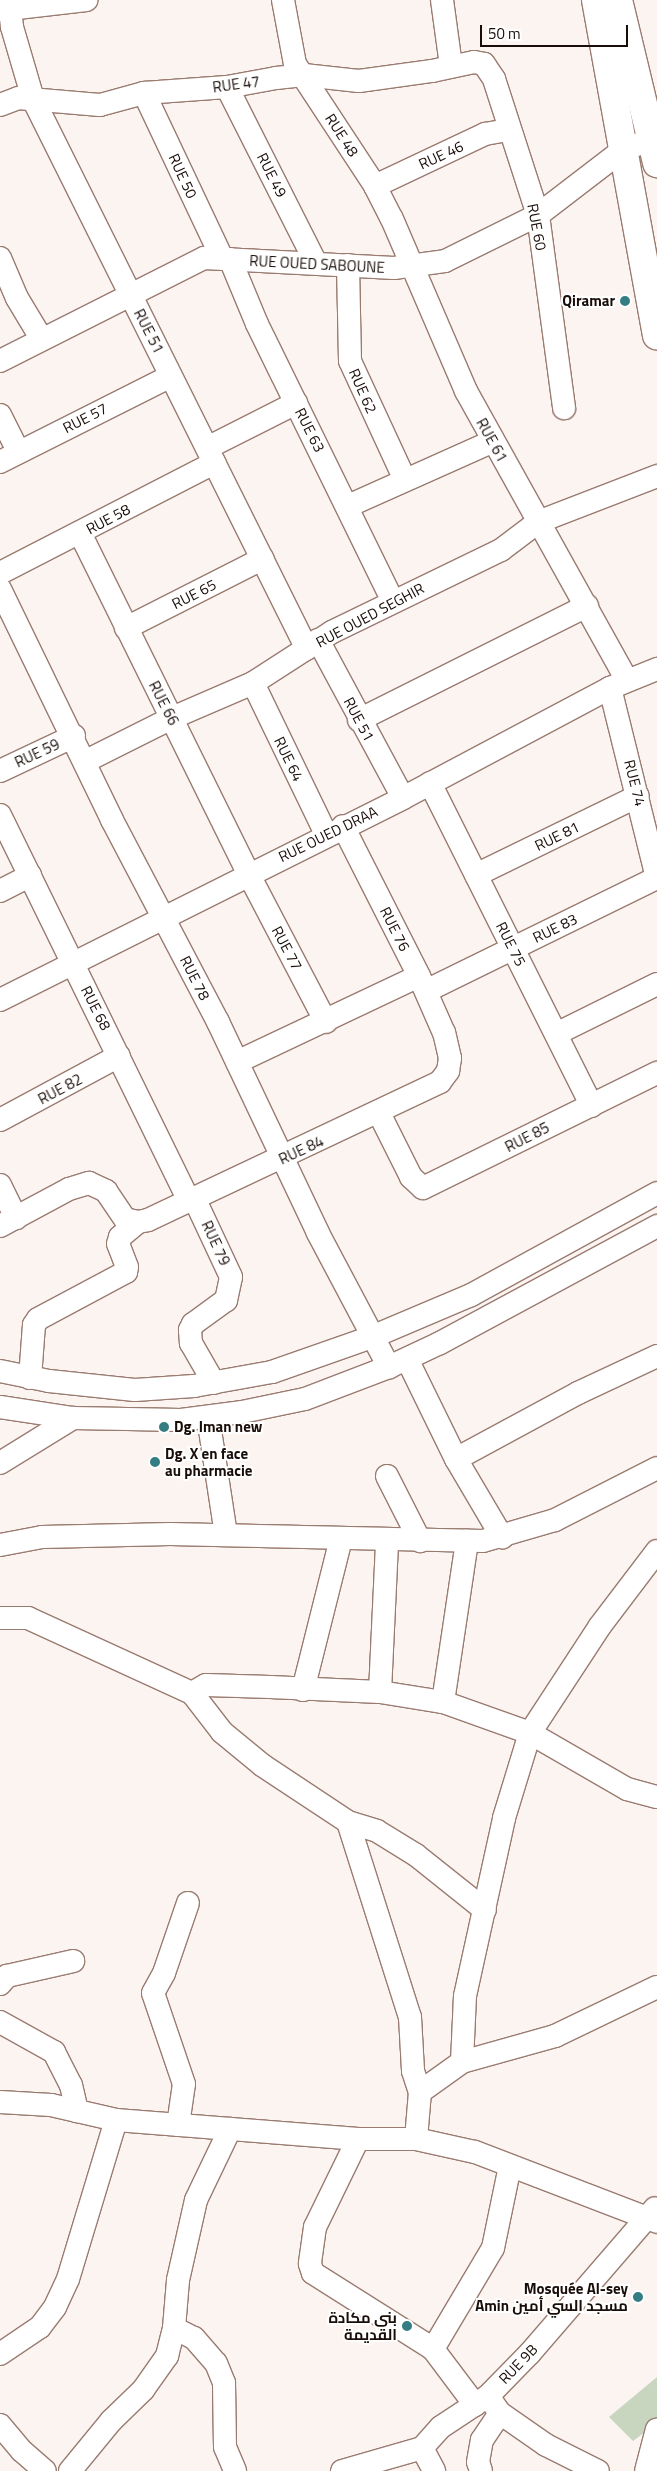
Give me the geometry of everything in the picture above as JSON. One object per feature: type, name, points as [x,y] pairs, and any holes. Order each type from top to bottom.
[{"type":"main road","points":[[596,0],[657,336]]},
{"type":"main road","points":[[618,0],[656,147]]},
{"type":"street","points":[[5,9],[86,0]]},
{"type":"street","name":"RUE 48","points":[[284,0],[295,64],[375,186],[392,219],[411,267]]},
{"type":"street","points":[[442,0],[451,66]]},
{"type":"street","name":"RUE 51","points":[[5,9],[33,99],[262,560],[359,720],[403,798]]},
{"type":"street","name":"RUE 47","points":[[0,105],[18,98],[100,105],[144,93],[227,87],[304,75],[359,81],[474,62]]},
{"type":"street","name":"RUE 60","points":[[474,62],[484,64],[494,79],[508,130],[538,215],[564,408]]},
{"type":"street","name":"RUE 49","points":[[227,87],[316,263]]},
{"type":"street","name":"RUE 50","points":[[144,93],[225,258]]},
{"type":"street","name":"RUE 46","points":[[375,186],[485,134],[508,130]]},
{"type":"street","name":"RUE OUED SABOUNE","points":[[0,362],[41,338],[131,296],[196,261],[225,258],[411,267],[451,259],[538,215],[624,149],[656,147]]},
{"type":"street","points":[[0,258],[17,298],[41,338]]},
{"type":"street","name":"RUE 63","points":[[225,258],[393,601]]},
{"type":"street","name":"RUE 62","points":[[348,265],[350,361],[405,480]]},
{"type":"street","name":"RUE 61","points":[[411,267],[451,360],[493,441],[587,606],[619,684]]},
{"type":"street","name":"RUE 57","points":[[9,457],[171,376]]},
{"type":"street","name":"RUE 58","points":[[0,573],[80,533],[296,403]]},
{"type":"street","points":[[0,415],[9,457]]},
{"type":"street","points":[[348,506],[493,441]]},
{"type":"street","name":"RUE OUED SEGHIR","points":[[86,761],[172,718],[253,683],[312,644],[393,601],[501,550],[538,522],[657,476]]},
{"type":"street","name":"RUE 66","points":[[80,533],[248,874]]},
{"type":"street","name":"RUE 65","points":[[126,628],[262,560]]},
{"type":"street","name":"RUE 78","points":[[0,588],[372,1337],[398,1363],[502,1537]]},
{"type":"street","points":[[359,720],[587,606]]},
{"type":"street","name":"RUE OUED DRAA","points":[[0,1000],[164,919],[334,830],[403,798],[430,782],[619,684],[657,669]]},
{"type":"street","name":"RUE 64","points":[[253,683],[334,830]]},
{"type":"street","name":"RUE 74","points":[[619,684],[638,796],[657,878]]},
{"type":"street","name":"RUE 59","points":[[0,771],[74,736]]},
{"type":"street","name":"RUE 75","points":[[430,782],[592,1106]]},
{"type":"street","name":"RUE 81","points":[[476,876],[638,796]]},
{"type":"street","name":"RUE 68","points":[[0,815],[192,1201]]},
{"type":"street","name":"RUE 76","points":[[334,830],[423,983],[444,1033]]},
{"type":"street","name":"RUE 77","points":[[248,874],[326,1022]]},
{"type":"street","points":[[0,891],[30,876]]},
{"type":"street","name":"RUE 83","points":[[237,1062],[326,1022],[513,948],[657,878]]},
{"type":"street","points":[[556,1034],[657,984]]},
{"type":"street","name":"RUE 84","points":[[138,1222],[192,1201],[379,1113],[440,1082],[448,1071],[450,1058],[444,1033]]},
{"type":"street","name":"RUE 82","points":[[0,1120],[119,1056]]},
{"type":"street","name":"RUE 85","points":[[379,1113],[405,1167],[418,1186],[430,1186],[657,1073]]},
{"type":"street","points":[[0,1185],[8,1222],[82,1184],[95,1184],[112,1199],[125,1219],[138,1222]]},
{"type":"street","points":[[0,1371],[30,1378],[113,1390],[214,1384],[272,1372],[372,1337],[515,1274],[657,1193]]},
{"type":"street","name":"RUE 79","points":[[192,1201],[231,1277],[226,1300],[193,1324],[190,1330],[191,1343],[214,1384]]},
{"type":"street","points":[[30,1378],[34,1325],[38,1319],[126,1272],[127,1267],[118,1244],[120,1237],[138,1222]]},
{"type":"street","points":[[0,1407],[73,1418],[158,1420],[208,1416],[305,1399],[398,1363],[537,1293],[657,1226]]},
{"type":"street","points":[[456,1459],[578,1393],[657,1356]]},
{"type":"street","points":[[208,1416],[226,1535]]},
{"type":"street","points":[[0,1463],[73,1418]]},
{"type":"street","points":[[0,1545],[68,1536],[226,1535],[467,1542],[502,1537],[555,1520],[657,1468]]},
{"type":"street","points":[[387,1476],[420,1542]]},
{"type":"street","points":[[303,1690],[341,1538]]},
{"type":"street","points":[[380,1692],[387,1541]]},
{"type":"street","points":[[443,1702],[467,1542]]},
{"type":"street","points":[[462,2062],[465,1996],[517,1768],[530,1733],[600,1626],[657,1551]]},
{"type":"street","points":[[0,1618],[28,1618],[192,1693],[229,1738],[262,1765],[348,1822],[377,1831],[416,1855],[485,1910]]},
{"type":"street","points":[[192,1693],[206,1685],[380,1692],[443,1702],[530,1733],[627,1790],[657,1797]]},
{"type":"street","points":[[348,1822],[410,2017],[413,2071],[420,2092],[416,2139]]},
{"type":"street","points":[[178,2125],[184,2084],[153,1993],[164,1973],[188,1903]]},
{"type":"street","points":[[0,1984],[7,1976],[73,1961]]},
{"type":"street","points":[[420,2092],[462,2062],[555,2036],[657,1987]]},
{"type":"street","points":[[0,2022],[54,2052],[71,2085],[77,2111]]},
{"type":"street","points":[[0,2102],[51,2105],[116,2120],[358,2139],[416,2139],[475,2152],[510,2166],[653,2215]]},
{"type":"street","points":[[0,2354],[40,2327],[55,2307],[68,2279],[116,2120]]},
{"type":"street","points":[[78,2467],[158,2371],[167,2356],[174,2328],[178,2280],[196,2200],[230,2129]]},
{"type":"street","points":[[358,2139],[315,2227],[310,2264],[313,2273],[433,2349],[488,2405],[546,2445],[598,2471]]},
{"type":"street","points":[[433,2349],[493,2248],[510,2166]]},
{"type":"street","name":"RUE 9B","points":[[422,2448],[441,2427],[488,2405],[530,2353],[653,2215]]},
{"type":"street","points":[[174,2328],[194,2338],[216,2363],[224,2383],[225,2447],[235,2471]]},
{"type":"street","points":[[481,2471],[478,2462],[488,2405]]},
{"type":"street","points":[[0,2425],[22,2451],[45,2471]]},
{"type":"street","points":[[646,2471],[657,2429]]},
{"type":"street","points":[[342,2471],[422,2448],[434,2471]]},
{"type":"green space","points":[[657,2377],[657,2423],[633,2441],[609,2417]]},
{"type":"place","name":"Qiramar","points":[[625,301]]},
{"type":"place","name":"Dg. Iman new","points":[[164,1427]]},
{"type":"place","name":"Dg. X en face au pharmacie","points":[[155,1462]]},
{"type":"place","name":"Mosquée Al-sey Amin مسجد السي أمين","points":[[638,2297]]},
{"type":"place","name":"بني مكادة القديمة","points":[[407,2326]]}]
